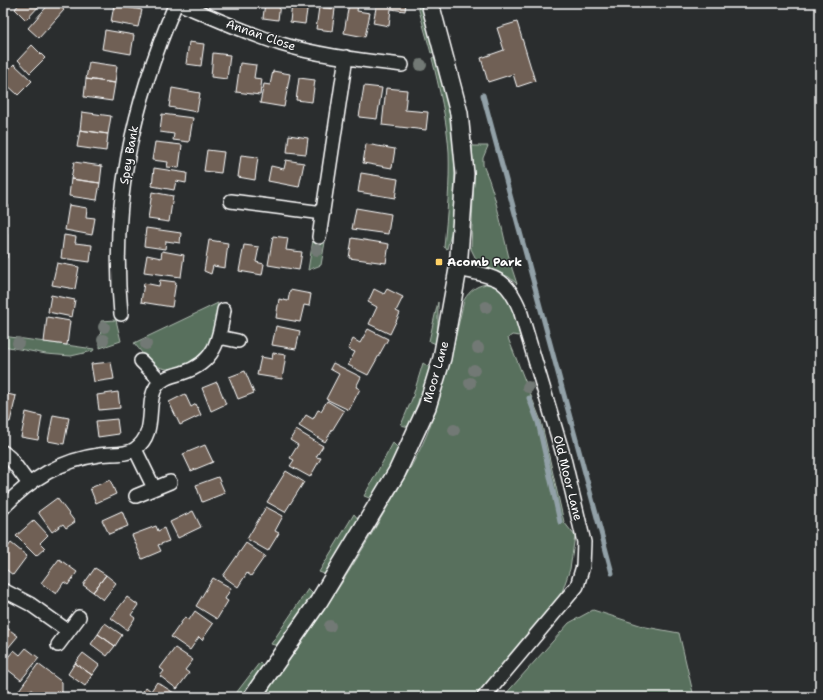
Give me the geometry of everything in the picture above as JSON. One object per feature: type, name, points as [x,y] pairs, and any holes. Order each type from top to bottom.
[{"type":"street","name":"Annan Close","points":[[177,3],[242,30],[283,44],[346,57],[402,65]]},
{"type":"street","name":"Spey Bank","points":[[121,314],[118,248],[126,160],[146,78],[177,3]]},
{"type":"street","name":"Moor Lane","points":[[252,697],[319,601],[397,472],[427,407],[442,358],[458,269],[465,174],[463,140],[459,113],[430,3]]},
{"type":"street","points":[[319,237],[346,57]]},
{"type":"street","points":[[231,201],[323,213]]},
{"type":"street","name":"Old Moor Lane","points":[[458,269],[495,278],[506,284],[514,294],[563,454],[584,542],[583,566],[577,586],[484,697]]},
{"type":"street","points":[[3,508],[29,484],[51,470],[74,460],[100,454],[126,453],[135,449],[142,442],[147,433],[155,389],[161,381],[171,376],[191,370],[201,364],[210,355],[219,337],[224,310]]},
{"type":"street","points":[[219,337],[238,341]]},
{"type":"street","points":[[141,361],[161,381]]},
{"type":"street","points":[[135,449],[154,488]]},
{"type":"street","points":[[3,452],[10,458],[29,484]]},
{"type":"street","points":[[136,496],[170,482]]},
{"type":"street","points":[[3,590],[30,604],[68,631]]},
{"type":"street","points":[[58,645],[79,617]]},
{"type":"green space","points":[[417,3],[421,3],[435,52],[431,53]]},
{"type":"green space","points":[[436,56],[452,119],[455,148],[454,222],[447,249],[444,247],[449,188],[449,152],[445,116],[432,58]]},
{"type":"green space","points":[[472,146],[488,146],[483,158],[483,165],[494,194],[508,254],[517,284],[509,277],[482,266],[477,261],[471,249],[474,175]]},
{"type":"green space","points":[[313,240],[325,242],[321,265],[308,270]]},
{"type":"green space","points":[[490,284],[498,287],[504,292],[512,305],[520,336],[512,335],[508,338],[541,421],[564,522],[575,536],[570,569],[562,592],[546,615],[476,697],[262,697],[342,583],[408,473],[427,434],[439,401],[464,300],[475,288]]},
{"type":"green space","points":[[438,302],[438,339],[436,344],[429,341]]},
{"type":"green space","points":[[218,303],[212,337],[202,352],[188,364],[179,368],[162,368],[150,362],[134,343]]},
{"type":"green space","points":[[116,320],[121,341],[100,348],[101,321]]},
{"type":"green space","points":[[3,336],[94,349],[93,351],[71,356],[46,354],[3,346]]},
{"type":"green space","points":[[423,363],[430,368],[409,427],[401,425],[412,399]]},
{"type":"green space","points":[[393,443],[399,449],[372,499],[364,496]]},
{"type":"green space","points":[[354,514],[359,520],[327,575],[319,572]]},
{"type":"green space","points":[[308,589],[314,595],[278,646],[271,644]]},
{"type":"green space","points":[[593,610],[646,627],[679,633],[694,697],[503,697],[569,623]]},
{"type":"green space","points":[[260,662],[263,667],[241,697],[233,697]]},
{"type":"building","points":[[20,3],[42,3],[26,20],[15,9]]},
{"type":"building","points":[[50,3],[56,3],[64,10],[39,38],[28,28]]},
{"type":"building","points":[[265,3],[280,3],[278,20],[263,18]]},
{"type":"building","points":[[292,3],[308,3],[305,24],[290,22]]},
{"type":"building","points":[[349,3],[358,4],[357,11],[370,13],[365,37],[344,33]]},
{"type":"building","points":[[377,3],[406,3],[405,11],[391,9],[389,26],[373,23]]},
{"type":"building","points":[[114,5],[142,10],[138,27],[111,22]]},
{"type":"building","points":[[319,7],[335,9],[332,31],[316,29]]},
{"type":"building","points":[[517,22],[535,81],[517,87],[513,74],[488,82],[481,58],[504,50],[497,28]]},
{"type":"building","points":[[105,30],[134,35],[131,54],[102,49]]},
{"type":"building","points":[[189,42],[204,44],[201,66],[186,64]]},
{"type":"building","points":[[32,45],[45,58],[30,73],[18,60]]},
{"type":"building","points":[[213,53],[230,55],[227,79],[211,77]]},
{"type":"building","points":[[89,62],[117,66],[115,83],[86,79]]},
{"type":"building","points":[[240,63],[256,65],[254,78],[262,79],[260,95],[236,92]]},
{"type":"building","points":[[14,64],[32,81],[18,95],[3,81],[3,75]]},
{"type":"building","points":[[273,71],[290,74],[284,107],[260,103],[264,84],[270,85]]},
{"type":"building","points":[[299,78],[315,80],[312,102],[296,100]]},
{"type":"building","points":[[86,79],[115,83],[112,101],[84,97]]},
{"type":"building","points":[[364,86],[382,88],[377,119],[359,117]]},
{"type":"building","points":[[172,88],[200,93],[197,112],[169,107]]},
{"type":"building","points":[[386,88],[407,90],[405,110],[428,112],[426,130],[382,125]]},
{"type":"building","points":[[82,112],[111,116],[108,134],[80,130]]},
{"type":"building","points":[[162,114],[193,118],[189,142],[173,140],[174,134],[160,132]]},
{"type":"building","points":[[80,130],[108,134],[106,151],[77,147]]},
{"type":"building","points":[[289,135],[308,138],[306,154],[287,152]]},
{"type":"building","points":[[155,142],[182,145],[179,168],[167,167],[168,162],[152,160]]},
{"type":"building","points":[[366,144],[395,149],[392,168],[363,163]]},
{"type":"building","points":[[207,150],[224,152],[221,173],[204,171]]},
{"type":"building","points":[[241,155],[258,157],[255,180],[238,177]]},
{"type":"building","points":[[286,160],[304,163],[299,187],[268,181],[271,166],[284,169]]},
{"type":"building","points":[[74,162],[102,166],[100,183],[71,179]]},
{"type":"building","points":[[154,168],[187,173],[186,183],[176,181],[174,190],[152,186]]},
{"type":"building","points":[[361,173],[398,179],[395,198],[358,192]]},
{"type":"building","points":[[71,179],[100,183],[97,200],[69,196]]},
{"type":"building","points":[[152,192],[173,196],[169,222],[148,219]]},
{"type":"building","points":[[3,201],[9,206],[3,212]]},
{"type":"building","points":[[69,205],[87,208],[86,217],[95,218],[92,235],[65,230]]},
{"type":"building","points":[[356,208],[391,214],[388,234],[352,229]]},
{"type":"building","points":[[146,228],[181,233],[180,243],[166,241],[165,249],[144,246]]},
{"type":"building","points":[[3,233],[7,233],[7,258],[3,258]]},
{"type":"building","points":[[64,235],[76,237],[75,243],[92,245],[90,262],[61,258]]},
{"type":"building","points":[[273,236],[288,238],[286,250],[302,252],[299,270],[268,265]]},
{"type":"building","points":[[352,238],[389,244],[386,263],[349,258]]},
{"type":"building","points":[[209,240],[228,243],[225,268],[213,266],[211,274],[204,271]]},
{"type":"building","points":[[244,245],[259,247],[256,262],[264,264],[262,275],[239,271]]},
{"type":"building","points":[[162,251],[184,255],[181,277],[144,272],[147,255],[161,258]]},
{"type":"building","points":[[57,263],[79,267],[75,289],[52,285]]},
{"type":"building","points":[[160,280],[176,282],[172,307],[141,302],[144,283],[159,286]]},
{"type":"building","points":[[374,289],[384,294],[387,289],[403,297],[396,311],[400,313],[390,334],[369,324],[377,307],[368,302]]},
{"type":"building","points":[[290,290],[311,294],[309,306],[304,305],[300,322],[276,318],[279,299],[288,301]]},
{"type":"building","points":[[51,295],[75,300],[72,317],[48,312]]},
{"type":"building","points":[[47,317],[70,321],[67,345],[44,342]]},
{"type":"building","points":[[276,326],[300,331],[296,349],[272,345]]},
{"type":"building","points":[[368,329],[388,339],[368,375],[348,365],[355,352],[348,349],[353,339],[360,343]]},
{"type":"building","points":[[273,353],[286,355],[282,379],[257,375],[261,357],[272,359]]},
{"type":"building","points":[[111,362],[114,379],[94,382],[91,364]]},
{"type":"building","points":[[333,363],[361,377],[356,387],[360,389],[349,410],[326,399],[339,374],[330,369]]},
{"type":"building","points":[[245,371],[254,393],[238,399],[229,377]]},
{"type":"building","points":[[217,382],[226,404],[211,411],[202,388]]},
{"type":"building","points":[[118,392],[120,408],[99,410],[97,395]]},
{"type":"building","points":[[3,393],[16,396],[10,422],[3,421]]},
{"type":"building","points":[[185,394],[191,407],[196,404],[201,415],[180,425],[169,402]]},
{"type":"building","points":[[327,401],[344,411],[325,442],[299,426],[306,415],[313,419],[318,410],[321,411]]},
{"type":"building","points":[[26,412],[42,416],[38,440],[21,437]]},
{"type":"building","points":[[53,415],[69,418],[64,444],[48,441]]},
{"type":"building","points":[[117,419],[119,434],[98,437],[96,421]]},
{"type":"building","points":[[296,430],[323,446],[316,457],[321,458],[310,477],[290,466],[294,460],[290,458],[298,445],[290,440]]},
{"type":"building","points":[[205,445],[213,462],[191,471],[183,454]]},
{"type":"building","points":[[286,471],[304,482],[285,512],[267,502]]},
{"type":"building","points":[[218,477],[225,493],[202,502],[196,485]]},
{"type":"building","points":[[110,480],[116,494],[96,503],[90,488]]},
{"type":"building","points":[[57,498],[75,522],[66,528],[63,524],[52,532],[38,512]]},
{"type":"building","points":[[266,507],[283,516],[275,531],[279,533],[268,551],[247,539]]},
{"type":"building","points":[[122,511],[128,526],[109,534],[102,520]]},
{"type":"building","points":[[193,511],[201,527],[178,538],[170,522]]},
{"type":"building","points":[[34,520],[48,535],[40,543],[45,548],[36,556],[16,536]]},
{"type":"building","points":[[156,526],[158,531],[164,528],[169,541],[158,545],[161,551],[142,559],[132,535]]},
{"type":"building","points":[[11,543],[27,556],[13,575],[3,567],[3,553]]},
{"type":"building","points":[[246,543],[265,556],[251,576],[247,573],[238,587],[223,576]]},
{"type":"building","points":[[59,559],[77,572],[68,585],[64,582],[56,594],[41,583]]},
{"type":"building","points":[[95,568],[106,575],[93,592],[83,585]]},
{"type":"building","points":[[106,575],[116,583],[103,600],[93,592]]},
{"type":"building","points":[[213,578],[231,588],[225,599],[228,601],[217,619],[196,606]]},
{"type":"building","points":[[127,597],[138,605],[131,615],[135,618],[127,630],[111,618]]},
{"type":"building","points":[[195,611],[213,624],[202,640],[199,637],[190,650],[171,637],[185,617],[189,620]]},
{"type":"building","points":[[105,623],[122,635],[115,646],[98,634]]},
{"type":"building","points":[[3,625],[18,636],[3,654]]},
{"type":"building","points":[[98,634],[115,646],[107,656],[91,644]]},
{"type":"building","points":[[26,648],[39,658],[21,680],[3,666],[3,663],[14,650],[20,655]]},
{"type":"building","points":[[175,648],[193,660],[185,670],[189,673],[177,689],[160,676],[164,671],[160,668]]},
{"type":"building","points":[[83,653],[99,665],[92,675],[75,663]]},
{"type":"building","points":[[75,663],[92,675],[85,686],[68,674]]},
{"type":"building","points":[[38,664],[62,682],[62,697],[51,697],[49,695],[47,697],[41,697],[30,689],[26,695],[19,690]]},
{"type":"building","points":[[157,682],[174,693],[171,697],[139,697],[146,687],[151,691]]},
{"type":"waterway","points":[[483,95],[612,573]]},
{"type":"waterway","points":[[529,398],[538,422],[560,522]]},
{"type":"place","name":"Acomb Park","points":[[439,262]]}]
